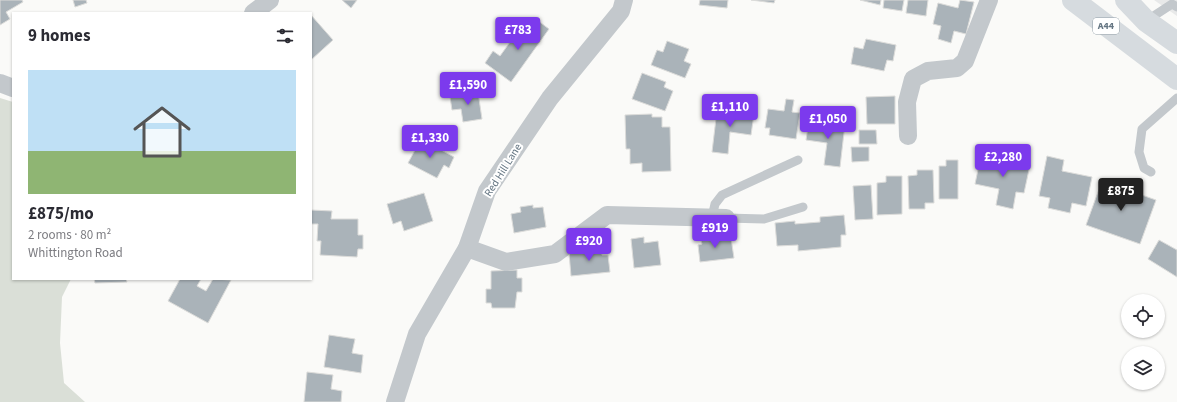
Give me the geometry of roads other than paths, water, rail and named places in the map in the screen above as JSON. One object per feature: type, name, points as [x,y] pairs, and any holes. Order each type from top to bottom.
[{"type":"main road","name":"A44","points":[[1073,0],[1177,79]]},
{"type":"main road","points":[[1126,0],[1146,21],[1177,43]]},
{"type":"street","points":[[254,12],[270,0]]},
{"type":"street","name":"Red Hill Lane","points":[[395,402],[417,334],[467,248],[487,190],[550,98],[621,11],[624,0]]},
{"type":"street","points":[[908,136],[907,102],[913,80],[928,71],[957,68],[965,61],[989,0]]},
{"type":"street","points":[[0,83],[12,88]]},
{"type":"street","points":[[467,248],[506,262],[555,254],[607,215],[719,217]]},
{"type":"lane","points":[[1146,21],[1172,4],[1177,6]]},
{"type":"lane","points":[[1151,172],[1144,168],[1139,152],[1142,129],[1177,98]]},
{"type":"lane","points":[[798,160],[722,195],[715,204],[719,217],[752,220],[764,219],[803,207]]}]
